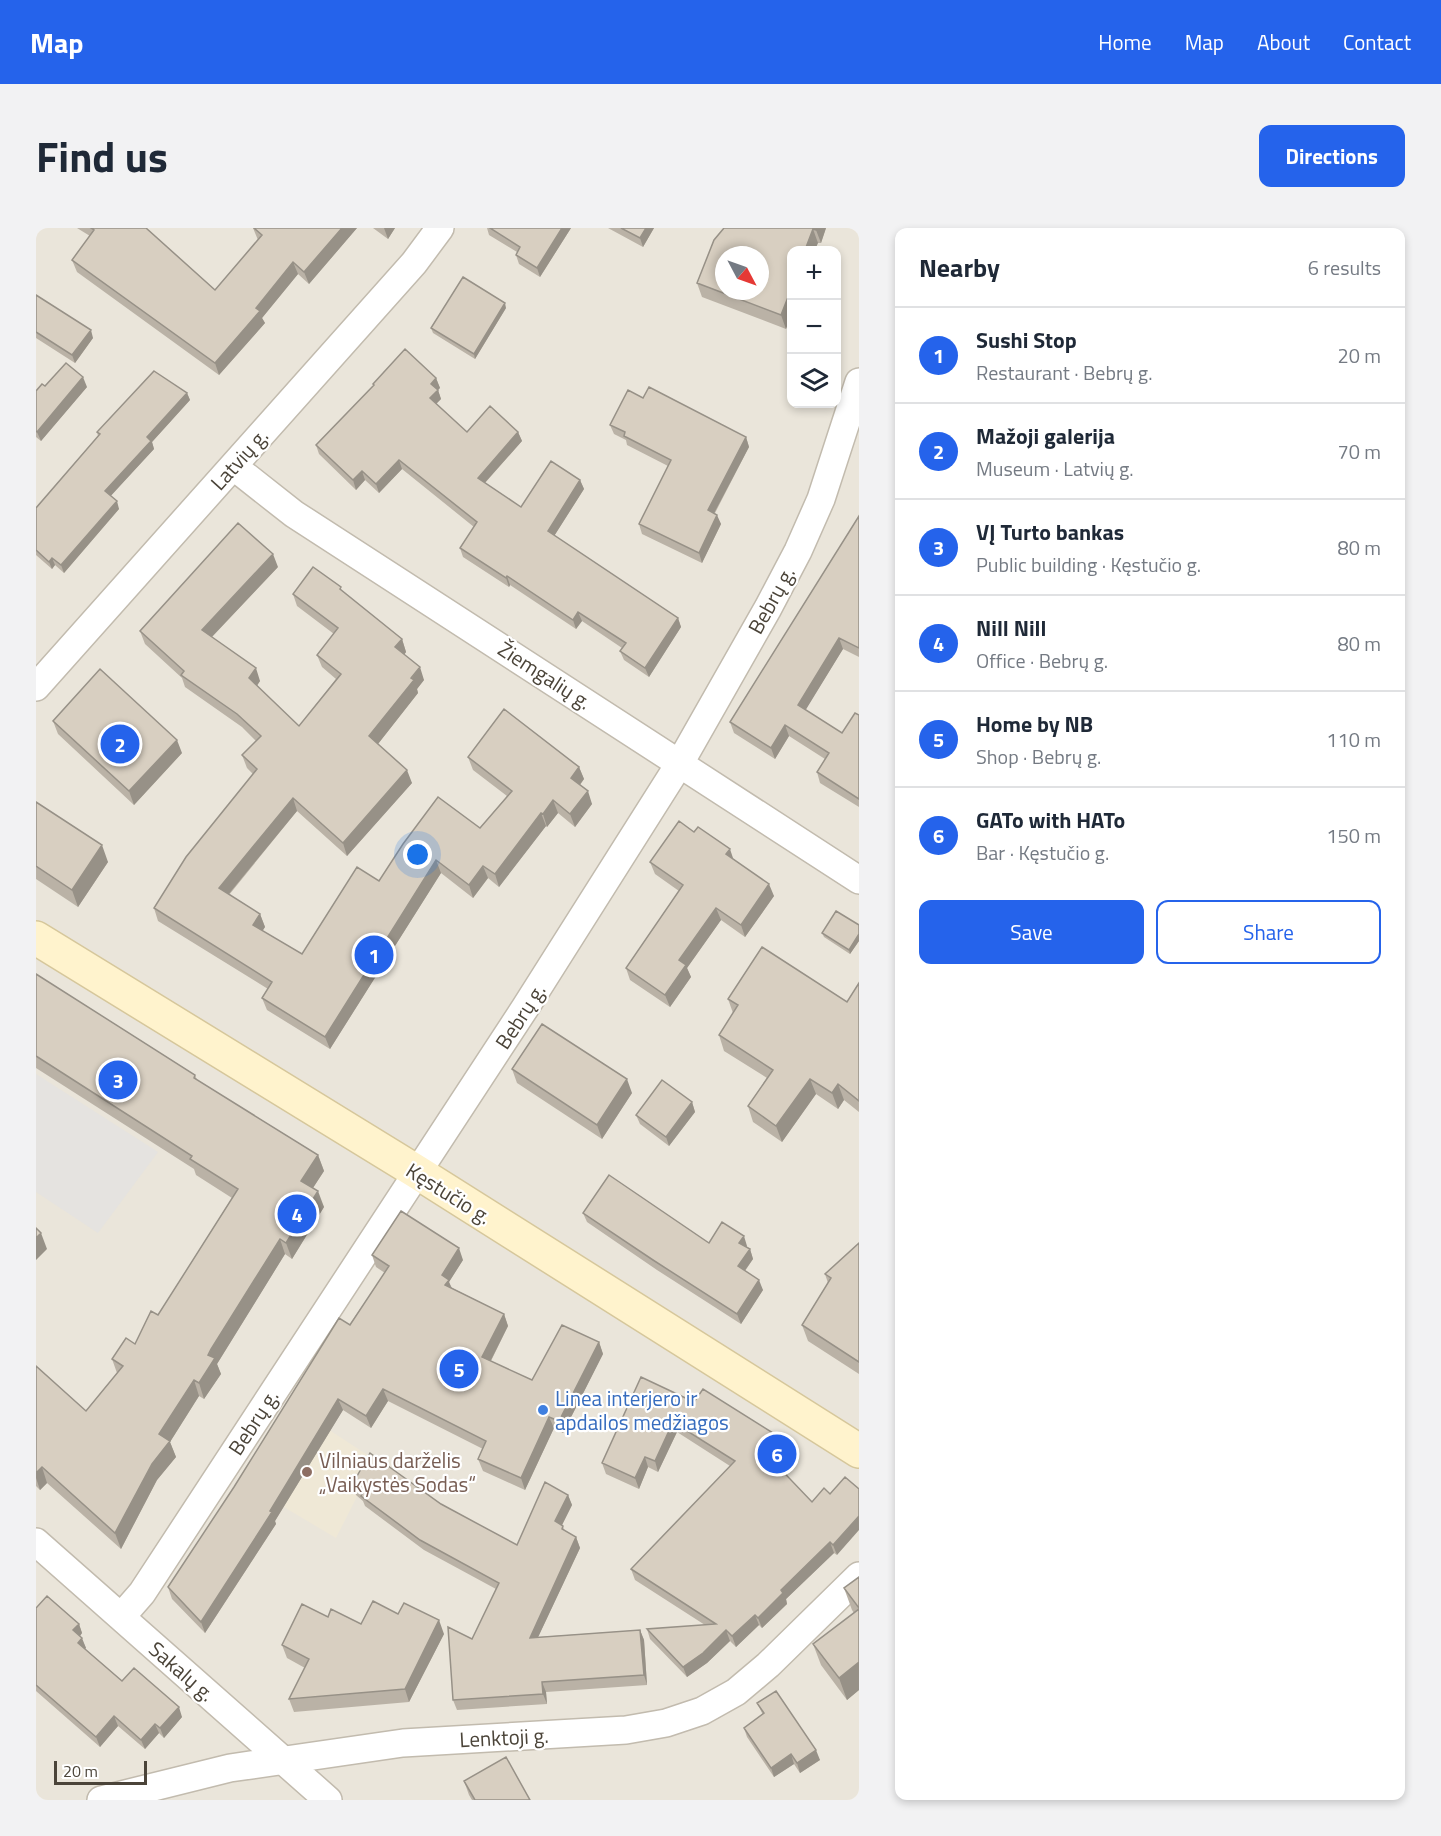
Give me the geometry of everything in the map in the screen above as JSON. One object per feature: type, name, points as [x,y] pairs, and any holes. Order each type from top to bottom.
[{"type":"main road","name":"Kęstučio g.","points":[[36,938],[417,1172],[859,1451]]},
{"type":"street","name":"Latvių g.","points":[[36,687],[414,263],[440,228]]},
{"type":"street","name":"Bebrų g.","points":[[121,1617],[142,1593],[525,1008],[680,763],[798,551],[821,499],[859,382]]},
{"type":"street","name":"Žiemgalių g.","points":[[233,466],[294,513],[859,880]]},
{"type":"street","name":"Sakalų g.","points":[[36,1542],[328,1800]]},
{"type":"street","name":"Lenktoji g.","points":[[101,1800],[230,1768],[403,1743],[626,1730],[666,1723],[702,1711],[736,1692],[768,1665],[859,1576]]},
{"type":"shaded area","points":[[36,228],[859,228],[859,1800],[36,1800]]},
{"type":"shaded area","points":[[36,1074],[158,1152],[98,1233],[36,1192]]},
{"type":"shaded area","name":"Vilniaus darželis „Vaikystės Sodas“","points":[[288,1403],[366,1454],[374,1463],[336,1538],[240,1481]]},
{"type":"building","points":[[91,228],[146,228],[215,290],[262,235],[254,228],[342,228],[304,272],[293,262],[256,308],[260,311],[215,363],[72,260],[94,230]]},
{"type":"building","points":[[490,228],[562,228],[537,268],[516,255],[520,247]]},
{"type":"building","points":[[621,228],[646,228],[640,238]]},
{"type":"building","points":[[724,228],[816,228],[816,230],[813,229],[807,246],[787,246],[787,300],[781,315],[742,300],[769,300],[769,246],[715,246],[715,290],[697,283],[714,240]]},
{"type":"building","points":[[463,277],[505,303],[474,354],[431,328]]},
{"type":"building","points":[[36,295],[91,330],[72,355],[36,332]]},
{"type":"building","points":[[405,349],[436,378],[431,384],[438,390],[430,398],[467,432],[490,406],[518,432],[478,478],[521,507],[551,461],[580,480],[548,531],[678,618],[645,668],[620,651],[626,643],[578,612],[573,620],[460,548],[477,522],[399,460],[376,484],[362,471],[353,480],[316,445]]},
{"type":"building","points":[[66,363],[83,377],[37,432],[36,391],[42,384],[45,386]]},
{"type":"building","points":[[154,371],[187,393],[147,437],[151,441],[105,491],[117,501],[61,565],[52,558],[49,562],[36,550],[36,508],[100,434],[97,432]]},
{"type":"building","points":[[649,387],[746,437],[708,510],[717,515],[699,553],[639,524],[671,460],[624,436],[625,432],[610,425],[628,390],[643,398]]},
{"type":"building","points":[[859,516],[859,648],[839,638],[798,705],[842,733],[855,713],[859,715],[859,799],[817,772],[829,753],[785,725],[771,748],[730,722]]},
{"type":"building","points":[[238,523],[273,554],[202,630],[256,668],[249,678],[299,726],[341,674],[317,655],[338,628],[293,594],[313,567],[341,587],[340,589],[402,639],[395,647],[420,667],[411,678],[414,680],[369,736],[407,770],[343,843],[293,798],[219,888],[260,914],[253,925],[302,954],[357,867],[379,881],[438,797],[480,828],[512,791],[468,757],[504,709],[579,767],[571,778],[588,791],[570,814],[553,800],[495,874],[483,866],[469,885],[436,860],[325,1037],[262,998],[272,982],[154,908],[186,857],[257,769],[242,755],[261,736],[237,714],[181,675],[184,671],[140,631]]},
{"type":"building","points":[[100,669],[177,740],[129,791],[53,721]]},
{"type":"building","points":[[36,802],[102,845],[72,890],[36,866]]},
{"type":"building","points":[[679,821],[694,832],[698,827],[730,849],[726,854],[769,884],[741,925],[716,908],[679,960],[686,965],[665,995],[626,968],[683,885],[650,862]]},
{"type":"building","points":[[836,911],[859,925],[859,934],[849,950],[822,933]]},
{"type":"building","points":[[762,947],[847,1002],[859,983],[859,1101],[838,1084],[832,1093],[810,1079],[776,1126],[748,1106],[773,1070],[719,1035],[738,1005],[728,999]]},
{"type":"building","points":[[36,974],[195,1075],[194,1078],[318,1155],[301,1181],[318,1191],[286,1243],[280,1239],[211,1349],[208,1355],[215,1358],[199,1383],[194,1380],[159,1434],[170,1441],[152,1464],[115,1533],[42,1467],[36,1473],[36,1366],[86,1411],[123,1366],[112,1359],[126,1338],[135,1344],[151,1311],[158,1315],[238,1189],[190,1159],[192,1156],[36,1056]]},
{"type":"building","points":[[542,1024],[627,1079],[597,1125],[512,1069]]},
{"type":"building","points":[[662,1080],[692,1102],[666,1137],[636,1115]]},
{"type":"building","points":[[609,1175],[709,1243],[722,1222],[744,1236],[739,1243],[750,1249],[738,1266],[759,1280],[737,1314],[583,1213]]},
{"type":"building","points":[[401,1211],[459,1248],[442,1275],[449,1280],[445,1285],[504,1314],[482,1357],[532,1380],[562,1325],[599,1342],[559,1421],[549,1417],[521,1478],[478,1459],[486,1441],[383,1389],[366,1416],[338,1399],[270,1511],[272,1512],[201,1622],[168,1587],[234,1487],[339,1318],[350,1325],[389,1266],[372,1255]]},
{"type":"building","points":[[36,1228],[41,1233],[36,1238]]},
{"type":"building","points":[[859,1243],[859,1362],[802,1325],[831,1278],[825,1274]]},
{"type":"building","points":[[641,1377],[694,1402],[703,1389],[781,1438],[769,1457],[812,1502],[824,1488],[830,1494],[845,1477],[859,1489],[859,1516],[833,1545],[830,1542],[781,1590],[783,1593],[758,1618],[755,1615],[732,1636],[726,1630],[703,1653],[683,1667],[647,1629],[716,1624],[631,1569],[735,1461],[673,1422],[655,1461],[645,1457],[635,1478],[602,1463]]},
{"type":"building","points":[[370,1453],[441,1504],[517,1545],[545,1482],[568,1495],[555,1521],[563,1526],[562,1529],[576,1537],[530,1638],[640,1630],[644,1675],[542,1682],[543,1694],[453,1700],[448,1627],[472,1639],[499,1583],[420,1540],[361,1496],[363,1493],[352,1485]]},
{"type":"building","points":[[859,1577],[859,1608],[844,1588]]},
{"type":"building","points":[[47,1596],[79,1624],[73,1630],[82,1638],[78,1643],[122,1681],[134,1668],[179,1707],[160,1728],[155,1724],[141,1740],[114,1716],[96,1737],[36,1685],[36,1608]]},
{"type":"building","points":[[373,1601],[398,1614],[404,1603],[439,1620],[405,1689],[289,1699],[309,1659],[282,1645],[302,1604],[328,1617],[331,1609],[361,1624]]},
{"type":"building","points":[[859,1609],[859,1662],[839,1678],[813,1644]]},
{"type":"building","points":[[776,1691],[816,1750],[797,1763],[791,1754],[771,1768],[744,1728],[764,1713],[757,1703]]},
{"type":"building","points":[[506,1757],[530,1800],[475,1800],[464,1781]]},
{"type":"place","name":"Mažoji galerija","points":[[120,744]]},
{"type":"place","name":"Sushi Stop","points":[[374,955]]},
{"type":"place","name":"VĮ Turto bankas","points":[[118,1080]]},
{"type":"place","name":"Nill Nill","points":[[297,1214]]},
{"type":"place","name":"Home by NB","points":[[459,1369]]},
{"type":"place","name":"Linea interjero ir apdailos medžiagos","points":[[543,1410]]},
{"type":"place","name":"GATo with HATo","points":[[777,1454]]},
{"type":"place","name":"Vilniaus darželis „Vaikystės Sodas“","points":[[307,1472]]}]
